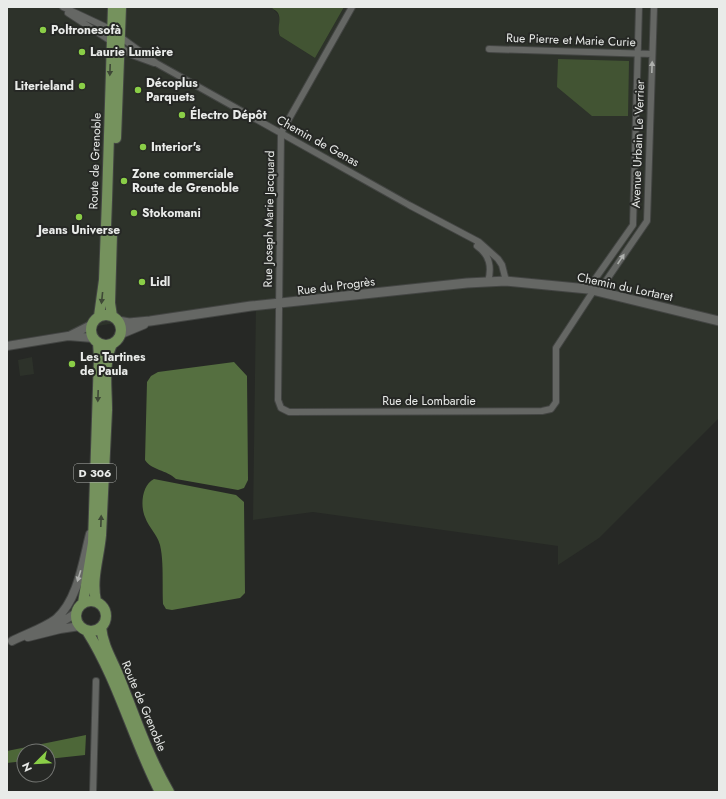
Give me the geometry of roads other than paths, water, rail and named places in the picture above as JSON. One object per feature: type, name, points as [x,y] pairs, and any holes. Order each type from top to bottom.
[{"type":"main road","name":"Route de Grenoble","points":[[99,316],[104,280],[116,39],[119,8]]},
{"type":"main road","name":"Route de Grenoble","points":[[115,319],[110,303],[116,39]]},
{"type":"main road","name":"Rue du Progrès","points":[[115,319],[129,323],[279,304],[488,282],[524,282]]},
{"type":"main road","name":"Chemin du Lortaret","points":[[524,282],[594,290],[719,321]]},
{"type":"main road","points":[[99,316],[115,319],[120,334],[112,344],[102,344],[96,341],[91,334],[91,325],[99,316]]},
{"type":"main road","name":"Rue du Progrès","points":[[120,334],[150,321]]},
{"type":"main road","name":"D 306","points":[[83,602],[93,543],[92,525],[99,357],[96,341]]},
{"type":"main road","name":"D 306","points":[[96,602],[93,587],[101,535],[107,412],[106,375],[108,354],[112,344]]},
{"type":"main road","points":[[83,602],[96,602],[105,611],[106,620],[101,627],[92,631],[83,628],[76,621],[76,613],[83,602]]},
{"type":"main road","name":"Route de Grenoble","points":[[101,627],[107,652],[118,675],[149,752],[169,792]]},
{"type":"main road","name":"Route de Grenoble","points":[[83,628],[111,677],[140,751],[160,792]]},
{"type":"street","name":"Chemin de Genas","points":[[61,7],[156,63],[469,238],[479,242],[494,254],[502,265],[506,281]]},
{"type":"street","name":"Chemin de Genas","points":[[61,7],[116,39],[132,55],[156,63]]},
{"type":"street","points":[[281,133],[352,7]]},
{"type":"street","name":"Avenue Urbain Le Verrier","points":[[594,290],[633,226],[639,7]]},
{"type":"street","name":"Avenue Urbain Le Verrier","points":[[594,290],[647,221],[654,7]]},
{"type":"street","name":"Rue Pierre et Marie Curie","points":[[489,49],[652,54]]},
{"type":"street","name":"Rue Joseph Marie Jacquard","points":[[279,304],[281,133]]},
{"type":"street","name":"Chemin de Genas","points":[[469,238],[486,254],[491,268],[488,282]]},
{"type":"street","name":"Rue de Lombardie","points":[[279,304],[278,400],[281,408],[288,412],[542,412],[551,409],[556,402],[556,348],[594,290]]},
{"type":"street","points":[[7,346],[68,336],[91,325]]},
{"type":"street","points":[[68,336],[96,341]]},
{"type":"street","points":[[10,641],[55,619],[63,612],[72,597],[92,525]]},
{"type":"street","points":[[10,641],[66,620],[76,613]]},
{"type":"street","points":[[10,641],[60,629],[83,628]]},
{"type":"street","points":[[93,792],[96,681]]},
{"type":"place","name":"Poltronesofà","points":[[43,30]]},
{"type":"place","name":"Laurie Lumière","points":[[82,52]]},
{"type":"place","name":"Literieland","points":[[82,86]]},
{"type":"place","name":"Décoplus Parquets","points":[[138,90]]},
{"type":"place","name":"Électro Dépôt","points":[[182,115]]},
{"type":"place","name":"Interior's","points":[[143,147]]},
{"type":"place","name":"Zone commerciale Route de Grenoble","points":[[124,181]]},
{"type":"place","name":"Stokomani","points":[[134,213]]},
{"type":"place","name":"Jeans Universe","points":[[79,217]]},
{"type":"place","name":"Lidl","points":[[142,282]]},
{"type":"place","name":"Les Tartines de Paula","points":[[72,364]]}]
